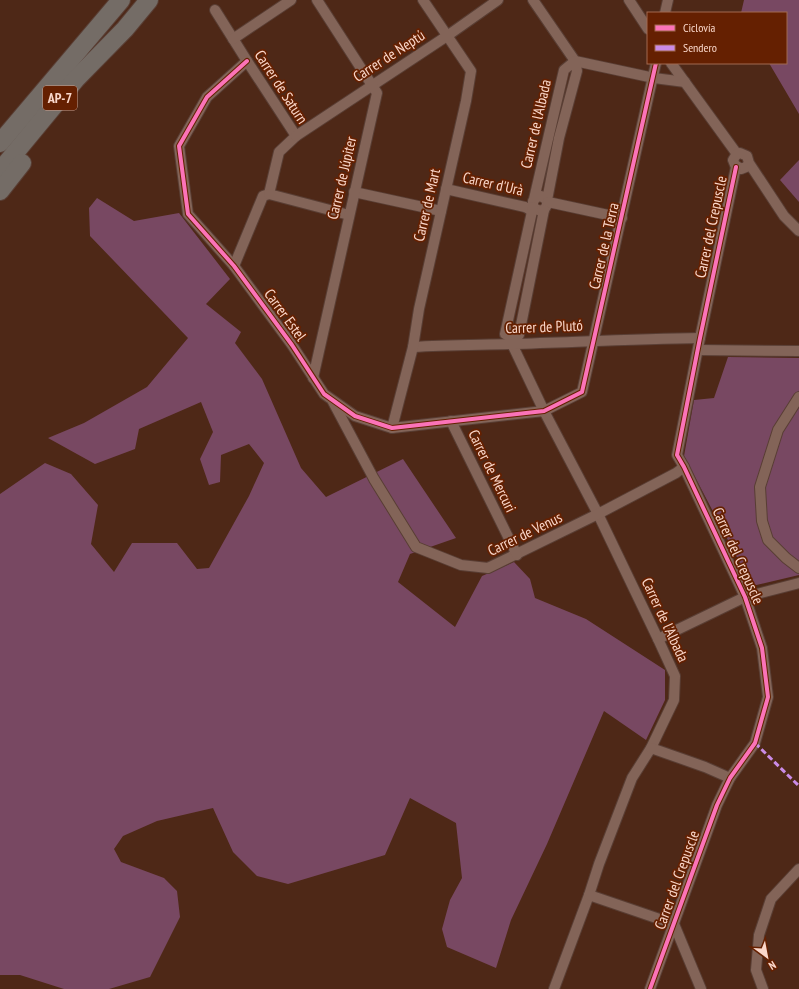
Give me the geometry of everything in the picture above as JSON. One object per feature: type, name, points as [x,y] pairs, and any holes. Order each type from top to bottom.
[{"type":"highway","name":"AP-7","points":[[0,143],[121,0]]},
{"type":"highway","name":"AP-7","points":[[0,171],[76,79],[125,29],[149,0]]},
{"type":"highway","points":[[0,191],[54,123],[125,29]]},
{"type":"street","points":[[233,39],[291,0]]},
{"type":"street","name":"Carrer de Júpiter","points":[[313,378],[376,93],[317,0]]},
{"type":"street","name":"Carrer de Mart","points":[[392,428],[413,347],[419,308],[466,101],[471,71],[423,0]]},
{"type":"street","name":"Carrer de Neptú","points":[[296,136],[447,36],[498,0]]},
{"type":"street","points":[[533,0],[575,61],[654,78],[685,82]]},
{"type":"street","points":[[629,0],[647,27]]},
{"type":"street","points":[[666,12],[668,0]]},
{"type":"street","name":"Carrer de Saturn","points":[[215,10],[247,62],[296,136],[279,152],[269,194],[263,196],[234,266]]},
{"type":"street","name":"Carrer de l'Albada","points":[[512,341],[519,335],[560,138],[577,71],[575,61],[564,70],[505,334],[512,341],[544,412],[598,514],[658,639],[674,676],[674,700],[651,748],[632,778],[554,989]]},
{"type":"street","name":"Carrer Estel","points":[[247,62],[207,97],[179,146],[188,214],[234,266],[292,345],[324,394],[355,416],[392,428],[544,412]]},
{"type":"street","name":"Carrer de la Terra","points":[[544,412],[582,392],[595,340],[656,64]]},
{"type":"street","points":[[672,64],[737,154]]},
{"type":"street","points":[[737,154],[745,154],[749,158],[749,163],[784,216],[799,231]]},
{"type":"street","points":[[737,154],[733,160],[736,167],[743,168],[749,163]]},
{"type":"street","name":"Carrer del Crepuscle","points":[[650,989],[717,805],[730,778],[755,743],[768,697],[762,648],[746,597],[677,455],[736,167]]},
{"type":"street","name":"Carrer d'Urà","points":[[446,189],[525,207],[533,205],[538,210],[546,204]]},
{"type":"street","points":[[354,192],[441,211]]},
{"type":"street","points":[[269,194],[349,215]]},
{"type":"street","points":[[546,204],[622,218]]},
{"type":"street","name":"Carrer de Plutó","points":[[413,347],[512,341],[700,338]]},
{"type":"street","points":[[698,350],[799,351]]},
{"type":"street","points":[[799,397],[778,430],[760,487],[762,521],[768,540],[786,558],[799,568]]},
{"type":"street","name":"Carrer de Venus","points":[[332,400],[374,480],[416,548],[461,565],[488,568],[598,514],[676,473],[684,467]]},
{"type":"street","name":"Carrer de Mercuri","points":[[451,421],[517,555]]},
{"type":"street","points":[[658,639],[746,597],[799,583]]},
{"type":"street","points":[[651,748],[705,767],[730,778]]},
{"type":"street","points":[[763,989],[756,970],[759,935],[771,899],[799,869]]},
{"type":"street","points":[[589,895],[674,924],[701,989]]},
{"type":"shaded area","points":[[744,0],[799,0],[799,114],[770,64],[787,64],[787,12],[741,12]]},
{"type":"shaded area","points":[[799,160],[799,202],[780,180]]},
{"type":"shaded area","points":[[97,198],[134,221],[179,213],[230,279],[206,304],[241,332],[235,343],[262,379],[301,468],[326,497],[403,459],[456,538],[410,554],[398,582],[455,627],[482,576],[514,562],[530,579],[535,598],[586,619],[665,670],[665,700],[646,740],[604,711],[547,844],[511,920],[496,968],[447,947],[442,929],[450,900],[462,878],[456,823],[410,798],[385,855],[288,884],[257,876],[233,852],[213,808],[157,821],[123,836],[114,849],[121,862],[164,878],[177,891],[180,917],[150,977],[109,989],[64,989],[20,975],[0,975],[0,494],[45,463],[71,474],[98,505],[91,544],[114,572],[132,543],[177,543],[197,569],[209,568],[249,496],[264,463],[249,444],[221,455],[220,482],[209,485],[200,459],[213,432],[201,402],[139,429],[135,449],[95,464],[48,438],[84,423],[147,387],[188,338],[90,236],[89,208]]},
{"type":"shaded area","points":[[728,357],[799,358],[799,575],[752,586],[684,456],[694,400],[714,398]]},
{"type":"marked path","points":[[755,743],[799,786]]},
{"type":"cycle path","points":[[247,61],[207,97],[179,146],[188,214],[234,266],[292,345],[324,394],[355,416],[392,428],[544,411],[582,392],[656,64]]},
{"type":"cycle path","points":[[650,989],[717,805],[730,778],[755,743],[768,697],[762,648],[745,597],[677,455],[736,167]]}]
